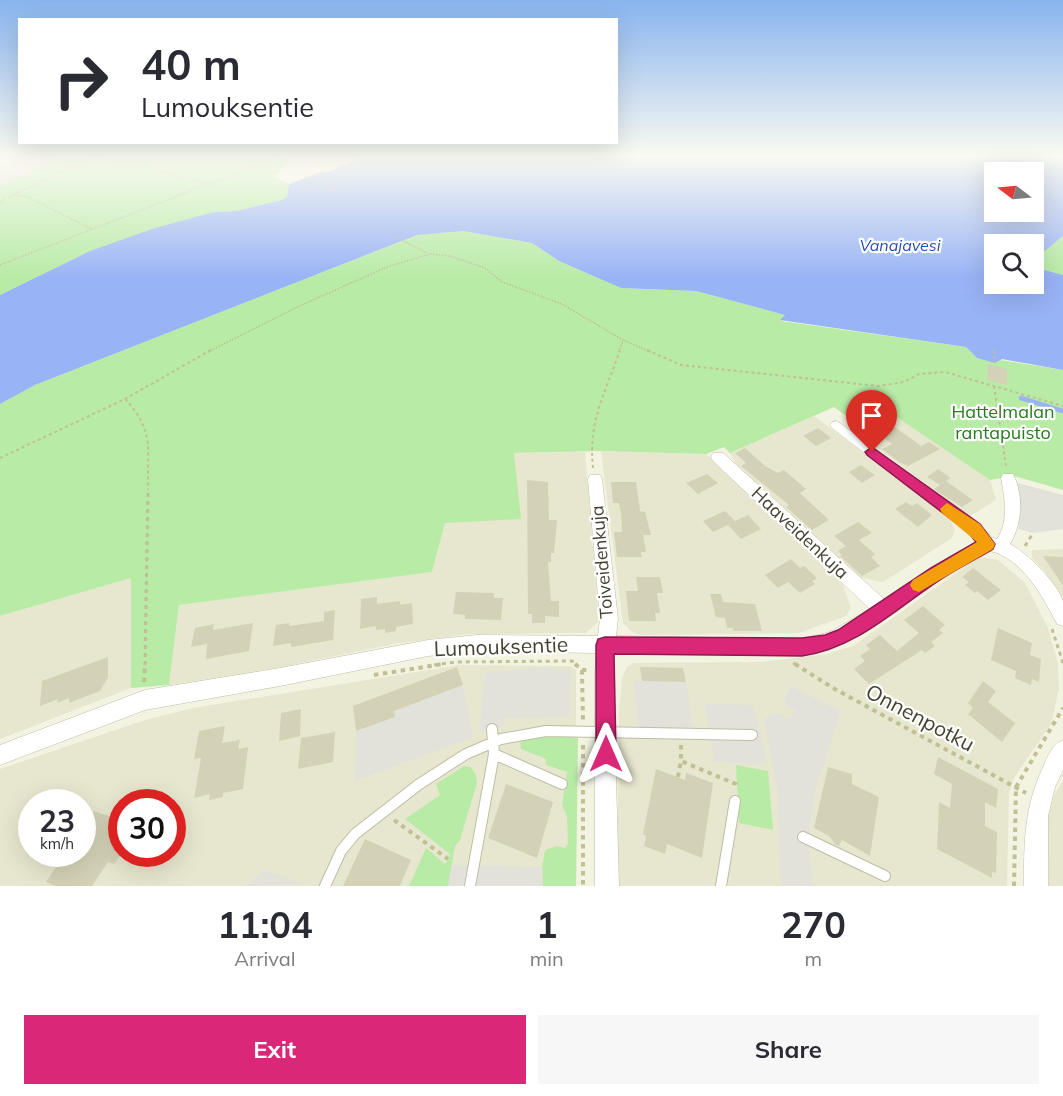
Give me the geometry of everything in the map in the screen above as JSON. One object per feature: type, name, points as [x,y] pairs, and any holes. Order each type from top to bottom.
[{"type":"street","points":[[837,425],[994,545],[1032,571],[1048,590],[1063,618]]},
{"type":"street","name":"Haaveidenkuja","points":[[718,457],[882,609]]},
{"type":"street","points":[[994,545],[1011,532],[1017,516],[1008,478]]},
{"type":"street","name":"Toiveidenkuja","points":[[595,479],[609,619],[604,671],[607,886]]},
{"type":"street","name":"Lumouksentie","points":[[0,754],[145,700],[428,648],[477,644],[802,647],[825,644],[844,636],[937,573],[994,545]]},
{"type":"street","points":[[1036,886],[1035,819],[1038,800],[1063,750]]},
{"type":"lane","points":[[470,886],[494,754],[492,729]]},
{"type":"lane","points":[[325,886],[341,851],[355,834],[418,785],[466,754],[494,742],[546,731],[752,735]]},
{"type":"lane","points":[[494,754],[562,784]]},
{"type":"lane","points":[[721,886],[735,801]]},
{"type":"lane","points":[[802,837],[885,876]]},
{"type":"path","points":[[24,196],[92,229]]},
{"type":"path","points":[[0,265],[178,196]]},
{"type":"path","points":[[398,238],[430,254],[450,256],[484,268],[502,282],[580,313],[623,340],[693,369],[878,386],[904,382],[919,374],[945,372],[1063,406]]},
{"type":"path","points":[[0,458],[125,399],[233,338],[295,308],[387,267],[430,254]]},
{"type":"path","points":[[595,479],[591,443],[593,413],[623,340]]},
{"type":"path","points":[[994,350],[995,363]]},
{"type":"path","points":[[994,386],[1008,478]]},
{"type":"path","points":[[125,399],[138,413],[147,429],[149,546],[144,687]]},
{"type":"path","points":[[1021,550],[1033,533]]},
{"type":"path","name":"Onnenpotku","points":[[766,646],[832,688],[1038,800]]},
{"type":"path","points":[[363,677],[455,662],[572,661],[582,670],[604,671]]},
{"type":"path","points":[[582,670],[583,886]]},
{"type":"path","points":[[678,777],[682,750]]},
{"type":"path","points":[[681,761],[736,784],[735,801]]},
{"type":"path","points":[[384,812],[447,859]]},
{"type":"shaded area","points":[[892,414],[990,480],[996,500],[970,516],[870,443],[869,425]]},
{"type":"shaded area","points":[[814,416],[949,517],[955,530],[952,538],[883,582],[857,577],[735,463],[730,453]]},
{"type":"shaded area","points":[[601,451],[706,454],[843,585],[851,608],[846,616],[799,633],[640,635],[631,631],[623,623]]},
{"type":"shaded area","points":[[585,452],[599,621],[586,633],[468,634],[394,644],[281,667],[169,685],[179,605],[432,572],[445,523],[514,453]]},
{"type":"shaded area","points":[[1014,482],[1063,495],[1063,529],[1033,533],[1018,529],[1020,515]]},
{"type":"shaded area","points":[[1063,549],[1063,602],[1045,572],[1032,558],[1032,550]]},
{"type":"shaded area","points":[[979,557],[998,560],[1025,583],[1048,628],[1058,663],[1059,689],[1051,724],[1014,778],[1009,793],[1007,886],[617,886],[619,711],[622,678],[627,667],[633,663],[760,662],[827,654],[853,646]]},
{"type":"shaded area","points":[[131,578],[131,688],[0,739],[0,616]]},
{"type":"shaded area","points":[[459,665],[570,666],[576,670],[576,886],[0,886],[0,769],[145,720],[193,708]]},
{"type":"shaded area","points":[[534,668],[571,670],[569,717],[504,718],[503,727],[479,732],[485,673]]},
{"type":"shaded area","points":[[634,681],[686,682],[694,734],[639,733]]},
{"type":"shaded area","points":[[463,685],[473,737],[355,781],[356,731],[395,717],[394,711]]},
{"type":"shaded area","points":[[791,686],[841,711],[816,787],[808,838],[813,886],[781,886],[777,789],[764,719],[778,713],[790,720],[795,710],[783,702]]},
{"type":"shaded area","points":[[705,703],[754,705],[767,764],[714,762]]},
{"type":"shaded area","points":[[1063,780],[1063,886],[1049,886],[1048,818],[1054,796]]},
{"type":"shaded area","points":[[452,865],[542,867],[543,886],[448,886]]},
{"type":"shaded area","points":[[263,870],[306,884],[247,886]]},
{"type":"green space","points":[[0,196],[287,196],[282,200],[237,211],[214,212],[90,251],[0,295]]},
{"type":"green space","name":"Hattelmalan rantapuisto","points":[[439,231],[463,231],[532,243],[559,261],[621,288],[696,291],[786,315],[781,321],[966,347],[975,356],[1063,370],[1063,490],[1014,476],[990,480],[892,414],[870,425],[869,432],[834,407],[730,453],[724,447],[706,454],[601,451],[514,453],[521,519],[445,523],[432,572],[179,605],[169,685],[131,688],[131,578],[0,616],[0,404],[35,385],[417,235]]},
{"type":"green space","points":[[1063,236],[1063,275],[1044,270],[1044,252]]},
{"type":"green space","points":[[556,735],[578,738],[576,886],[543,886],[542,867],[545,850],[557,846],[565,848],[568,844],[567,817],[562,805],[567,772],[546,765],[546,759],[521,749],[520,740]]},
{"type":"green space","points":[[736,765],[768,771],[773,830],[739,823]]},
{"type":"green space","points":[[464,766],[471,767],[476,775],[477,783],[460,840],[455,846],[448,886],[409,886],[426,848],[445,864],[450,854],[405,819],[440,795],[436,784]]},
{"type":"water","name":"Vanajavesi","points":[[287,196],[984,196],[984,222],[1044,222],[1044,196],[1063,196],[1063,236],[1044,252],[1044,234],[984,234],[984,294],[1044,294],[1044,270],[1063,275],[1063,370],[1002,359],[995,363],[977,358],[966,347],[780,320],[785,315],[696,291],[621,288],[559,261],[532,243],[463,231],[417,235],[35,385],[0,404],[0,295],[90,251],[155,228],[214,212],[237,211],[282,200]]},
{"type":"building","points":[[988,364],[1007,369],[1007,385],[987,380]]},
{"type":"building","points":[[895,427],[921,446],[929,442],[940,449],[908,466],[899,462],[882,449],[892,444],[879,435]]},
{"type":"building","points":[[818,428],[831,438],[816,446],[803,436]]},
{"type":"building","points":[[745,448],[765,466],[778,473],[784,470],[806,489],[800,493],[829,520],[812,530],[786,507],[789,505],[741,466],[746,463],[735,453]]},
{"type":"building","points":[[861,465],[875,475],[862,483],[849,472]]},
{"type":"building","points":[[938,469],[951,478],[946,481],[973,500],[962,507],[934,489],[940,485],[927,477]]},
{"type":"building","points":[[707,474],[718,483],[698,494],[686,483]]},
{"type":"building","points":[[527,480],[548,482],[549,520],[557,520],[554,553],[551,553],[551,562],[548,562],[551,601],[559,601],[559,617],[545,616],[545,623],[532,623],[532,614],[528,614]]},
{"type":"building","points":[[611,482],[636,482],[640,511],[645,512],[651,535],[643,535],[646,552],[641,552],[642,557],[617,557],[614,532],[622,532],[621,514],[619,503],[613,503]]},
{"type":"building","points":[[906,502],[912,506],[917,503],[932,515],[918,527],[895,509]]},
{"type":"building","points":[[725,511],[735,521],[748,515],[761,529],[741,539],[728,525],[713,532],[703,521]]},
{"type":"building","points":[[858,522],[872,533],[859,540],[875,554],[871,557],[880,566],[862,576],[840,556],[842,555],[838,551],[846,546],[834,536]]},
{"type":"building","points":[[1043,556],[1063,557],[1063,586]]},
{"type":"building","points":[[791,559],[800,568],[804,566],[817,578],[812,581],[815,584],[800,593],[788,582],[778,588],[765,575]]},
{"type":"building","points":[[973,568],[1001,590],[988,600],[977,591],[975,593],[965,585],[969,582],[962,577]]},
{"type":"building","points":[[636,577],[660,577],[663,593],[657,593],[660,613],[655,613],[656,621],[629,621],[626,591],[638,591]]},
{"type":"building","points":[[456,592],[494,593],[494,598],[503,598],[501,620],[465,619],[465,615],[453,614]]},
{"type":"building","points":[[710,594],[721,594],[723,602],[755,604],[762,631],[734,631],[733,628],[727,628],[725,618],[716,617]]},
{"type":"building","points":[[377,597],[377,604],[400,601],[400,605],[412,603],[413,624],[396,627],[396,631],[385,633],[385,629],[376,630],[376,626],[360,629],[361,599]]},
{"type":"building","points":[[923,606],[945,625],[939,630],[943,633],[931,642],[935,646],[925,653],[922,650],[869,684],[854,669],[865,661],[860,656],[870,649],[866,645],[880,635],[897,651],[919,633],[904,620]]},
{"type":"building","points":[[335,610],[333,640],[291,647],[291,643],[273,646],[276,625],[290,623],[289,626],[324,621],[324,612]]},
{"type":"building","points":[[253,623],[249,651],[206,659],[207,644],[191,647],[195,628],[214,624],[213,630]]},
{"type":"building","points":[[998,628],[1032,643],[1030,655],[1041,659],[1039,682],[1032,679],[1031,685],[1015,678],[1016,671],[991,660]]},
{"type":"building","points":[[108,657],[108,677],[100,691],[69,703],[69,698],[57,703],[58,699],[40,706],[42,681]]},
{"type":"building","points":[[457,667],[463,685],[394,711],[395,717],[356,731],[353,706]]},
{"type":"building","points":[[640,667],[683,668],[686,682],[642,681]]},
{"type":"building","points":[[983,681],[996,691],[988,702],[1015,723],[1002,742],[968,714],[973,708],[968,703]]},
{"type":"building","points":[[301,709],[300,736],[279,741],[281,713]]},
{"type":"building","points":[[225,726],[222,743],[240,740],[238,749],[248,747],[243,789],[223,793],[223,797],[209,800],[210,794],[194,798],[201,758],[194,759],[199,731]]},
{"type":"building","points":[[335,732],[333,762],[298,769],[301,738]]},
{"type":"building","points":[[938,757],[998,789],[996,808],[985,802],[985,826],[997,832],[996,873],[992,872],[992,878],[937,849],[939,802],[950,808],[952,784],[934,774]]},
{"type":"building","points":[[828,767],[852,774],[852,784],[879,797],[870,856],[842,840],[839,846],[835,844],[829,836],[814,828]]},
{"type":"building","points":[[656,769],[685,780],[686,773],[713,783],[702,858],[667,844],[665,854],[644,846],[646,836],[643,834]]},
{"type":"building","points":[[506,784],[553,802],[537,858],[488,838]]},
{"type":"building","points":[[96,812],[108,816],[108,862],[92,886],[55,886],[46,882],[56,867],[96,867]]},
{"type":"building","points":[[365,839],[411,860],[400,886],[343,886]]},
{"type":"waterway","points":[[1021,398],[1063,411]]},
{"type":"slow traffic","points":[[919,585],[987,544],[974,529],[947,509]]},
{"type":"route","points":[[606,754],[605,645],[802,647],[825,644],[844,636],[937,573],[987,544],[974,529],[872,452]]}]
